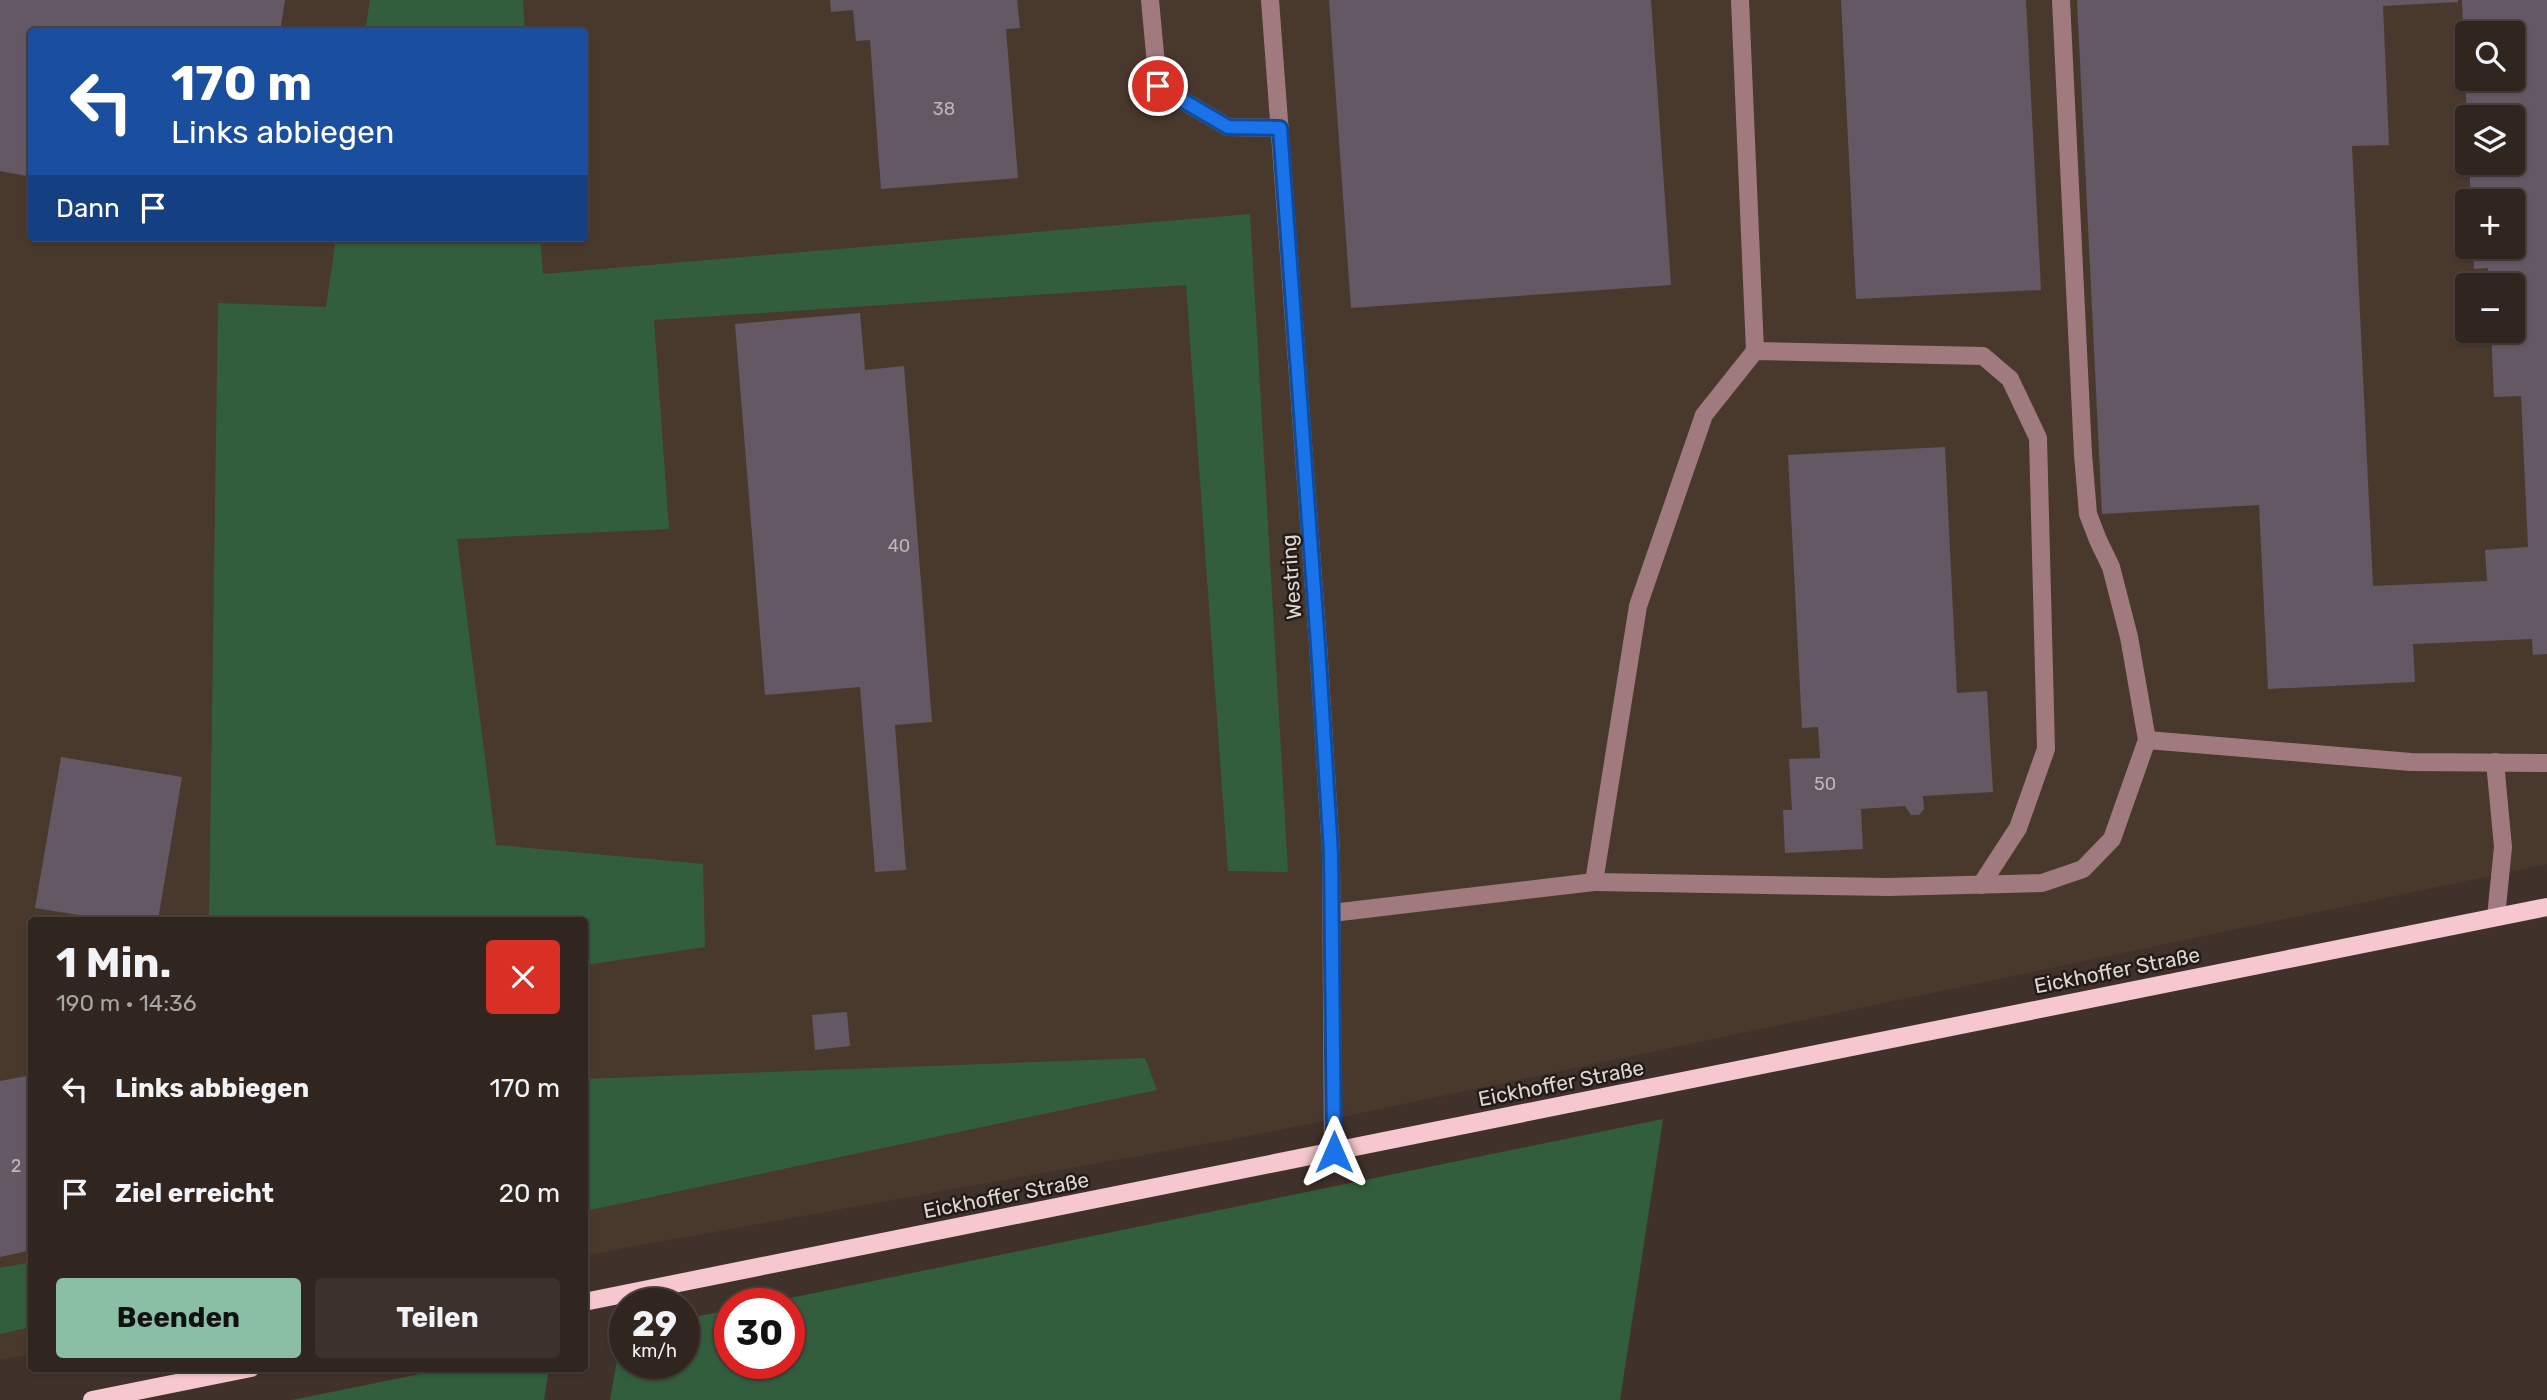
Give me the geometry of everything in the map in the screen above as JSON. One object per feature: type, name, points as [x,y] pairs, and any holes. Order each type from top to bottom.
[{"type":"main road","name":"Eickhoffer Straße","points":[[588,1301],[2547,907]]},
{"type":"main road","points":[[92,1400],[231,1372]]},
{"type":"street","points":[[1150,0],[1158,86],[1228,127],[1280,128]]},
{"type":"street","name":"Westring","points":[[1270,0],[1331,853],[1334,1152]]},
{"type":"street","points":[[1594,881],[1638,606],[1704,415],[1755,351],[1740,0]]},
{"type":"street","points":[[1332,913],[1594,881],[1888,887],[2042,883],[2083,869],[2112,839],[2147,740],[2129,637],[2111,567],[2088,514],[2061,0]]},
{"type":"street","points":[[1755,351],[1983,356],[2010,379],[2038,438],[2046,749],[2018,828],[1981,885]]},
{"type":"street","points":[[2147,740],[2411,762],[2547,763]]},
{"type":"street","points":[[2495,762],[2503,847],[2496,917]]},
{"type":"shaded area","points":[[0,0],[2547,0],[2547,864],[1260,1134],[588,1254],[588,917],[28,917],[28,1355],[0,1360]]},
{"type":"green space","points":[[370,0],[523,0],[525,28],[365,28]]},
{"type":"green space","points":[[1250,214],[1288,872],[1228,871],[1186,285],[654,320],[669,529],[457,539],[496,845],[703,864],[705,947],[588,965],[588,917],[209,917],[218,303],[326,307],[335,242],[540,242],[543,274]]},
{"type":"green space","points":[[1145,1058],[1157,1090],[588,1210],[588,1079]]},
{"type":"green space","points":[[1663,1119],[1620,1400],[610,1400],[614,1379],[700,1379],[700,1316],[714,1313],[714,1379],[805,1379],[805,1295]]},
{"type":"green space","points":[[28,1263],[28,1328],[0,1334],[0,1268]]},
{"type":"green space","points":[[430,1372],[549,1372],[544,1400],[292,1400]]},
{"type":"building","points":[[0,0],[285,0],[281,28],[28,28],[28,176],[0,171]]},
{"type":"building","points":[[830,0],[1017,0],[1020,28],[1006,29],[1018,178],[881,189],[870,40],[856,41],[853,10],[831,12]]},
{"type":"building","points":[[1329,0],[1651,0],[1671,285],[1351,308]]},
{"type":"building","points":[[1841,0],[2026,0],[2041,290],[1856,299]]},
{"type":"building","points":[[2077,0],[2458,0],[2383,6],[2389,145],[2352,146],[2373,586],[2487,581],[2485,550],[2528,547],[2521,396],[2494,397],[2492,343],[2525,343],[2525,273],[2488,273],[2488,268],[2474,269],[2474,259],[2525,259],[2525,189],[2470,189],[2470,175],[2525,175],[2525,105],[2466,105],[2466,91],[2525,91],[2525,21],[2463,21],[2462,0],[2547,0],[2547,654],[2533,655],[2532,639],[2413,644],[2415,682],[2268,689],[2259,505],[2102,514]]},
{"type":"building","points":[[860,313],[865,370],[904,366],[932,722],[895,725],[906,870],[875,872],[860,687],[765,695],[735,324]]},
{"type":"building","points":[[1945,447],[1957,693],[1987,691],[1993,792],[1923,796],[1924,809],[1919,815],[1911,815],[1905,806],[1861,809],[1863,849],[1785,853],[1783,810],[1792,810],[1789,759],[1820,758],[1818,727],[1802,728],[1788,455]]},
{"type":"building","points":[[61,757],[182,777],[159,917],[91,917],[35,908]]},
{"type":"building","points":[[847,1012],[850,1046],[815,1050],[812,1015]]},
{"type":"building","points":[[28,1076],[28,1251],[0,1257],[0,1081]]},
{"type":"route","points":[[1158,86],[1228,127],[1280,128],[1331,853],[1334,1152]]}]
